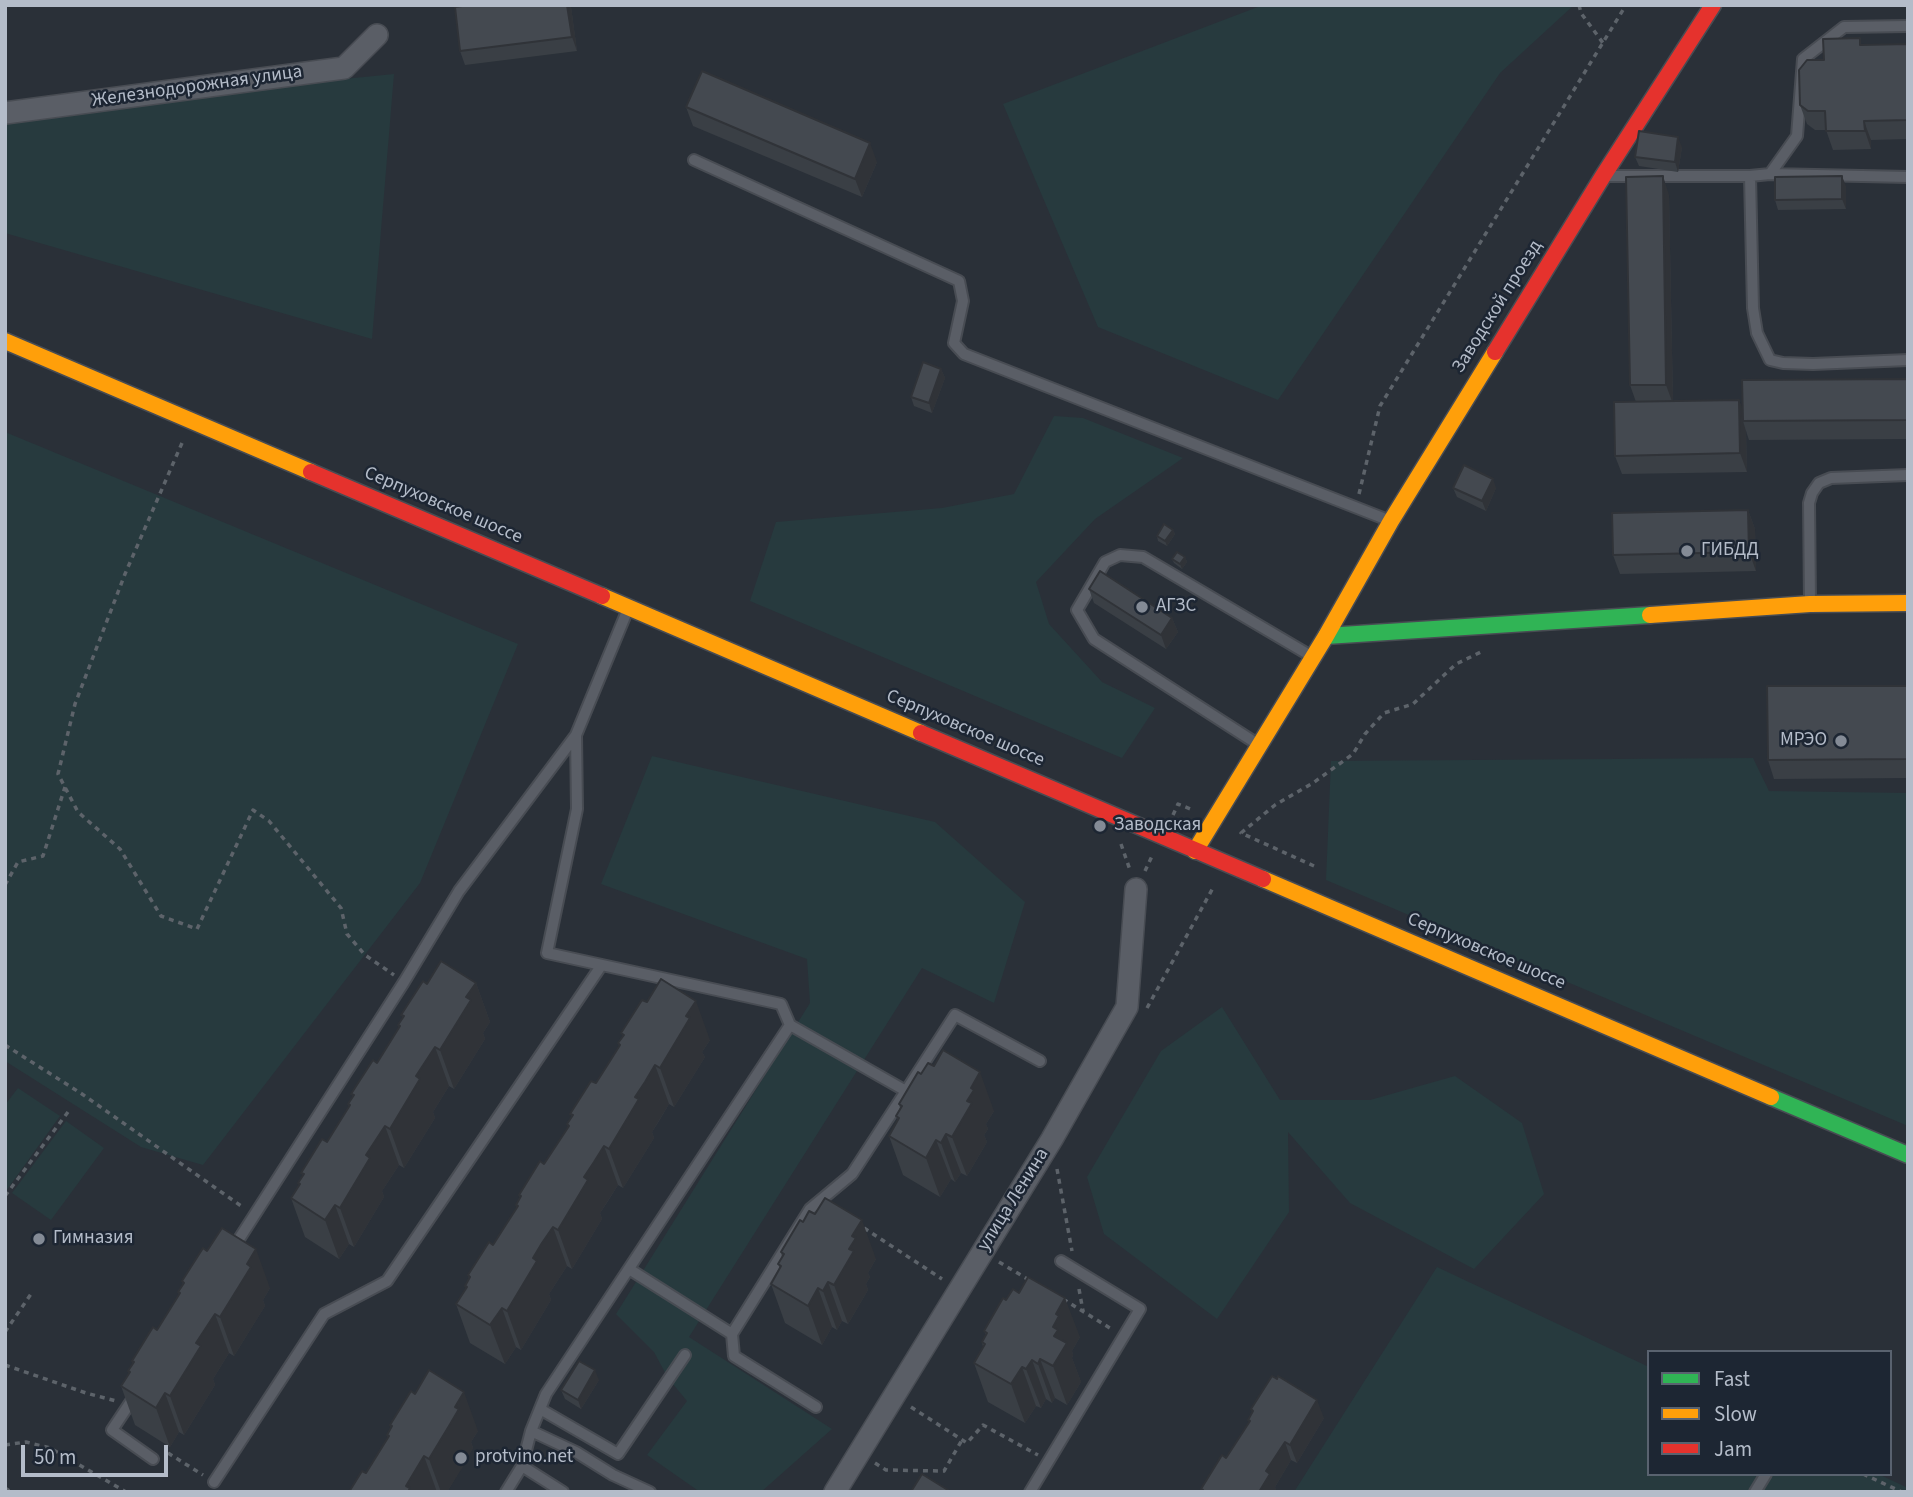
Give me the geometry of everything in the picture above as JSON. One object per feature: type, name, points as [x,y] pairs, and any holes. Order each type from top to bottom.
[{"type":"main road","name":"Заводской проезд","points":[[1195,851],[1326,636],[1391,521],[1713,5]]},
{"type":"main road","name":"Серпуховское шоссе","points":[[5,341],[1908,1155]]},
{"type":"main road","points":[[1326,636],[1810,604],[1908,603]]},
{"type":"street","name":"Железнодорожная улица","points":[[5,113],[344,68],[377,35]]},
{"type":"street","name":"улица Ленина","points":[[835,1492],[1052,1139],[1127,1007],[1136,889]]},
{"type":"lane","points":[[1770,174],[1797,136],[1803,59],[1844,27],[1908,26]]},
{"type":"lane","points":[[694,160],[959,281],[963,301],[954,343],[964,354],[1391,521]]},
{"type":"lane","points":[[1604,176],[1750,177],[1770,174],[1908,177]]},
{"type":"lane","points":[[1750,177],[1754,308],[1757,333],[1770,360],[1813,364],[1908,360]]},
{"type":"lane","points":[[1810,604],[1809,503],[1812,493],[1819,484],[1831,478],[1908,475]]},
{"type":"lane","points":[[1259,745],[1094,639],[1077,610],[1105,562],[1120,555],[1143,557],[1313,657]]},
{"type":"lane","points":[[221,1265],[404,982],[459,891],[576,735],[629,608]]},
{"type":"lane","points":[[576,735],[577,809],[547,954],[781,1004],[790,1025],[906,1091]]},
{"type":"lane","points":[[214,1482],[324,1314],[387,1282],[601,966]]},
{"type":"lane","points":[[816,1407],[734,1356],[732,1334],[810,1209],[852,1174],[955,1015],[1040,1061]]},
{"type":"lane","points":[[506,1492],[522,1466],[531,1431],[546,1394],[790,1025]]},
{"type":"lane","points":[[1030,1492],[1140,1309],[1061,1261]]},
{"type":"lane","points":[[629,1269],[732,1334]]},
{"type":"lane","points":[[540,1409],[618,1454],[685,1355]]},
{"type":"lane","points":[[145,1380],[112,1430],[153,1459]]},
{"type":"lane","points":[[531,1431],[650,1492]]},
{"type":"lane","points":[[522,1466],[563,1492]]},
{"type":"lane","points":[[1755,1492],[1765,1476]]},
{"type":"path","points":[[1579,5],[1581,13],[1603,43]]},
{"type":"path","points":[[1356,507],[1380,406],[1626,5]]},
{"type":"path","points":[[191,421],[125,574],[75,704],[58,774],[78,812],[120,849],[161,916],[197,929],[253,810],[269,821],[341,908],[348,934],[365,955],[404,982]]},
{"type":"path","points":[[1314,866],[1241,833],[1275,805],[1313,783],[1353,754],[1364,734],[1384,713],[1413,704],[1455,664],[1487,649]]},
{"type":"path","points":[[5,885],[18,863],[43,856],[65,788]]},
{"type":"path","points":[[1117,834],[1136,889]]},
{"type":"path","points":[[1136,889],[1161,836]]},
{"type":"path","points":[[1143,1016],[1226,864]]},
{"type":"path","points":[[5,1045],[82,1094],[255,1215]]},
{"type":"path","points":[[5,1196],[68,1112]]},
{"type":"path","points":[[1052,1139],[1074,1258]]},
{"type":"path","points":[[855,1223],[959,1290]]},
{"type":"path","points":[[983,1249],[1005,1266],[1038,1285]]},
{"type":"path","points":[[1079,1284],[1083,1311]]},
{"type":"path","points":[[5,1332],[31,1294]]},
{"type":"path","points":[[1061,1298],[1123,1337]]},
{"type":"path","points":[[5,1365],[86,1393],[130,1403]]},
{"type":"path","points":[[894,1396],[967,1443],[983,1424],[1049,1462]]},
{"type":"path","points":[[859,1453],[886,1470],[944,1471],[962,1440]]},
{"type":"path","points":[[5,1445],[26,1442],[50,1448],[125,1492]]},
{"type":"path","points":[[168,1453],[214,1482]]},
{"type":"path","points":[[1867,1476],[1902,1492]]},
{"type":"path","points":[[5,1488],[11,1492]]},
{"type":"green space","points":[[1263,5],[1574,5],[1500,73],[1278,400],[1098,327],[1003,104]]},
{"type":"green space","points":[[394,74],[372,339],[5,233],[5,113]]},
{"type":"green space","points":[[1054,416],[1083,418],[1183,458],[1095,519],[1036,582],[1049,624],[1102,682],[1155,708],[1122,758],[750,601],[776,522],[942,508],[1014,494]]},
{"type":"green space","points":[[5,432],[518,644],[420,883],[203,1165],[141,1147],[5,1061]]},
{"type":"green space","points":[[652,756],[935,822],[1025,902],[994,1003],[922,968],[689,1337],[832,1429],[761,1492],[700,1492],[647,1455],[687,1401],[668,1378],[654,1352],[616,1314],[810,1003],[807,959],[601,884]]},
{"type":"green space","points":[[1753,758],[1769,791],[1908,793],[1908,1126],[1326,880],[1331,761]]},
{"type":"green space","points":[[1222,1007],[1280,1100],[1370,1100],[1455,1076],[1522,1123],[1544,1194],[1474,1269],[1350,1203],[1288,1132],[1289,1212],[1217,1319],[1104,1234],[1087,1177],[1161,1051]]},
{"type":"green space","points":[[18,1088],[60,1116],[6,1191],[5,1105]]},
{"type":"green space","points":[[66,1121],[104,1148],[51,1220],[12,1193]]},
{"type":"green space","points":[[1437,1267],[1647,1366],[1647,1476],[1882,1476],[1908,1488],[1908,1492],[1294,1492]]},
{"type":"building","points":[[567,5],[572,37],[460,51],[455,7]]},
{"type":"building","points":[[1860,38],[1860,45],[1908,44],[1908,120],[1864,121],[1865,131],[1826,131],[1825,111],[1808,111],[1800,105],[1799,70],[1807,60],[1824,60],[1823,39]]},
{"type":"building","points":[[702,71],[870,143],[855,179],[686,107]]},
{"type":"building","points":[[1639,131],[1678,137],[1675,162],[1635,157]]},
{"type":"building","points":[[1663,176],[1666,385],[1630,385],[1626,177]]},
{"type":"building","points":[[1842,176],[1842,199],[1775,200],[1775,177]]},
{"type":"building","points":[[923,362],[941,369],[929,403],[911,397]]},
{"type":"building","points":[[1908,379],[1908,420],[1743,421],[1742,380]]},
{"type":"building","points":[[1739,400],[1740,453],[1615,456],[1614,402]]},
{"type":"building","points":[[1464,465],[1493,479],[1482,501],[1453,488]]},
{"type":"building","points":[[1748,510],[1749,552],[1613,555],[1612,513]]},
{"type":"building","points":[[1164,524],[1173,530],[1165,541],[1157,536]]},
{"type":"building","points":[[1177,552],[1185,557],[1180,564],[1172,559]]},
{"type":"building","points":[[1100,571],[1172,618],[1161,635],[1089,589]]},
{"type":"building","name":"МРЭО","points":[[1767,686],[1908,686],[1908,759],[1768,760]]},
{"type":"building","points":[[441,961],[476,983],[466,997],[471,1000],[440,1050],[435,1047],[416,1076],[420,1079],[390,1129],[385,1126],[366,1155],[370,1158],[340,1208],[335,1205],[325,1220],[291,1198],[304,1174],[301,1173],[322,1139],[327,1142],[350,1105],[348,1104],[354,1095],[351,1094],[373,1060],[377,1063],[400,1026],[398,1025],[404,1016],[401,1015],[423,981],[427,984]]},
{"type":"building","points":[[661,979],[696,1001],[686,1016],[690,1018],[660,1068],[655,1065],[635,1097],[639,1099],[609,1149],[604,1146],[584,1177],[588,1180],[558,1230],[553,1227],[542,1243],[533,1258],[537,1261],[507,1311],[502,1308],[490,1325],[456,1304],[467,1287],[465,1286],[470,1277],[468,1275],[489,1242],[493,1245],[518,1206],[519,1195],[540,1161],[544,1164],[569,1126],[567,1124],[573,1115],[570,1114],[591,1081],[596,1083],[620,1045],[618,1043],[624,1035],[621,1033],[642,1000],[647,1002]]},
{"type":"building","points":[[943,1050],[980,1072],[967,1101],[972,1103],[952,1137],[946,1134],[941,1143],[936,1140],[926,1158],[889,1136],[899,1118],[896,1116],[902,1106],[899,1104],[918,1072],[921,1074],[928,1063],[934,1066]]},
{"type":"building","points":[[825,1198],[862,1220],[852,1236],[856,1238],[849,1249],[854,1251],[834,1285],[828,1282],[823,1291],[818,1288],[808,1306],[771,1284],[781,1266],[778,1264],[784,1254],[781,1252],[800,1220],[803,1222],[809,1211],[815,1214]]},
{"type":"building","points":[[222,1228],[256,1249],[247,1264],[251,1267],[220,1317],[215,1314],[196,1343],[201,1346],[170,1396],[165,1393],[156,1408],[121,1386],[130,1372],[128,1371],[134,1362],[132,1361],[153,1327],[157,1330],[180,1293],[178,1292],[184,1283],[182,1281],[203,1248],[207,1251]]},
{"type":"building","points":[[1028,1277],[1065,1298],[1056,1314],[1059,1316],[1053,1327],[1058,1330],[1054,1336],[1067,1343],[1053,1366],[1040,1359],[1038,1364],[1032,1360],[1026,1369],[1022,1367],[1011,1384],[974,1363],[985,1344],[982,1342],[987,1333],[984,1331],[1003,1298],[1006,1300],[1013,1289],[1019,1293]]},
{"type":"building","points":[[579,1361],[595,1370],[578,1400],[561,1390]]},
{"type":"building","points":[[429,1370],[464,1392],[455,1407],[459,1409],[429,1459],[424,1456],[406,1486],[410,1488],[408,1492],[349,1492],[362,1471],[366,1473],[389,1436],[390,1425],[411,1391],[415,1394]]},
{"type":"building","points":[[1272,1376],[1277,1379],[1278,1376],[1317,1400],[1290,1445],[1285,1442],[1266,1471],[1270,1474],[1259,1492],[1202,1492],[1201,1489],[1222,1455],[1226,1458],[1250,1421],[1248,1420],[1253,1411],[1251,1409]]},
{"type":"building","points":[[922,1474],[951,1492],[914,1492],[912,1490]]},
{"type":"traffic: fast","points":[[1326,636],[1650,615]]},
{"type":"traffic: fast","points":[[1771,1097],[1908,1155]]},
{"type":"traffic: slow","points":[[5,341],[311,472]]},
{"type":"traffic: slow","points":[[1195,851],[1495,352]]},
{"type":"traffic: slow","points":[[602,596],[921,733]]},
{"type":"traffic: slow","points":[[1650,615],[1810,604],[1908,603]]},
{"type":"traffic: slow","points":[[1263,879],[1771,1097]]},
{"type":"traffic: jam","points":[[1495,352],[1603,176],[1713,5]]},
{"type":"traffic: jam","points":[[311,472],[602,596]]},
{"type":"traffic: jam","points":[[921,733],[1263,879]]},
{"type":"place","name":"ГИБДД","points":[[1687,551]]},
{"type":"place","name":"АГЗС","points":[[1142,607]]},
{"type":"place","name":"МРЭО","points":[[1841,741]]},
{"type":"place","name":"Заводская","points":[[1100,826]]},
{"type":"place","name":"Гимназия","points":[[39,1239]]},
{"type":"place","name":"protvino.net","points":[[461,1458]]}]
